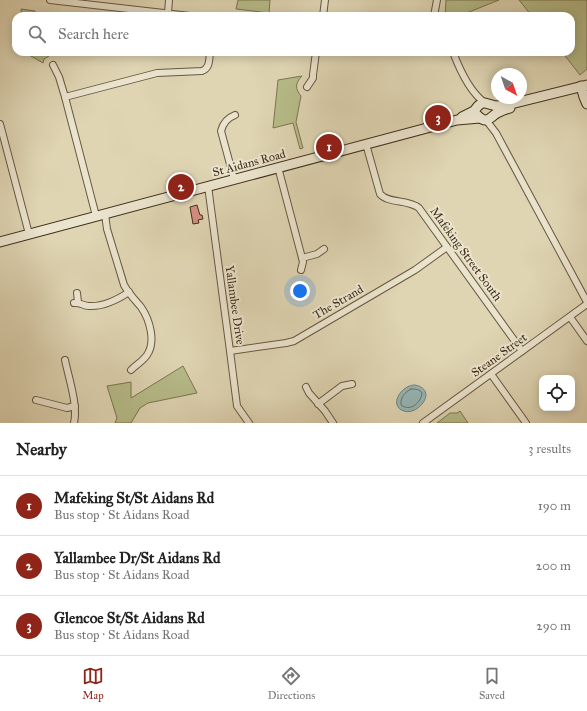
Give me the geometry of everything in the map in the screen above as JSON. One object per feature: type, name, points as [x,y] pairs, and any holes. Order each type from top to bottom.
[{"type":"street","points":[[50,0],[91,2],[161,12]]},
{"type":"street","points":[[168,12],[169,0]]},
{"type":"street","points":[[324,12],[325,0]]},
{"type":"street","points":[[435,12],[437,2]]},
{"type":"street","points":[[65,97],[157,73],[208,71],[210,56]]},
{"type":"street","points":[[307,87],[313,75],[315,56]]},
{"type":"street","points":[[451,56],[456,61]]},
{"type":"street","points":[[454,56],[474,92],[494,108],[495,113],[488,117],[477,114],[474,92]]},
{"type":"street","points":[[53,65],[59,77],[122,279],[128,292],[144,312],[148,323],[151,336],[151,346],[147,355],[131,370]]},
{"type":"street","points":[[476,108],[480,104],[501,106],[585,88],[587,104]]},
{"type":"street","name":"St Aidans Road","points":[[0,242],[457,120],[488,117],[502,110],[585,88]]},
{"type":"street","name":"St Aidans Road","points":[[457,120],[476,108]]},
{"type":"street","points":[[234,179],[221,131],[224,122],[235,115]]},
{"type":"street","points":[[488,117],[587,303]]},
{"type":"street","points":[[0,124],[29,234]]},
{"type":"street","name":"Mafeking Street South","points":[[366,144],[378,191],[381,196],[417,206],[522,351]]},
{"type":"street","points":[[278,167],[302,258],[301,270]]},
{"type":"street","name":"Yallambee Drive","points":[[208,186],[237,406],[249,423]]},
{"type":"street","name":"The Strand","points":[[230,350],[294,341],[415,270],[447,247]]},
{"type":"street","points":[[302,258],[317,254],[324,249]]},
{"type":"street","points":[[78,293],[76,303],[89,306],[104,304],[115,300],[128,292]]},
{"type":"street","name":"Steane Street","points":[[423,423],[570,317],[587,303]]},
{"type":"street","points":[[570,317],[587,341]]},
{"type":"street","points":[[66,360],[75,406],[74,423]]},
{"type":"street","points":[[491,374],[526,423]]},
{"type":"street","points":[[318,404],[342,386],[352,384]]},
{"type":"street","points":[[306,387],[309,393],[333,423]]},
{"type":"street","points":[[36,400],[66,408],[75,406]]},
{"type":"green space","points":[[238,0],[270,0],[269,12],[236,9]]},
{"type":"green space","points":[[446,0],[499,0],[469,12],[445,12]]},
{"type":"green space","points":[[519,0],[587,0],[587,69],[580,75],[565,56],[575,56],[575,12],[529,12]]},
{"type":"green space","points":[[21,9],[35,12],[21,12]]},
{"type":"green space","points":[[31,56],[49,56],[44,59],[43,63]]},
{"type":"green space","points":[[302,76],[298,81],[297,86],[301,96],[296,122],[303,148],[300,149],[293,123],[273,128],[278,80]]},
{"type":"green space","points":[[183,366],[197,393],[148,403],[140,408],[131,423],[115,423],[117,418],[107,386],[131,382],[131,398]]},
{"type":"green space","points":[[460,411],[468,423],[437,423],[450,413],[457,413]]},
{"type":"water","points":[[415,385],[422,388],[425,392],[426,397],[424,402],[415,410],[409,412],[404,411],[397,405],[398,396],[405,388]]},
{"type":"building","points":[[197,205],[203,219],[198,220],[199,223],[193,224],[190,207]]},
{"type":"place","name":"Glencoe St/St Aidans Rd","points":[[438,118]]},
{"type":"place","name":"Mafeking St/St Aidans Rd","points":[[329,147]]},
{"type":"place","name":"Yallambee Dr/St Aidans Rd","points":[[181,187]]}]
